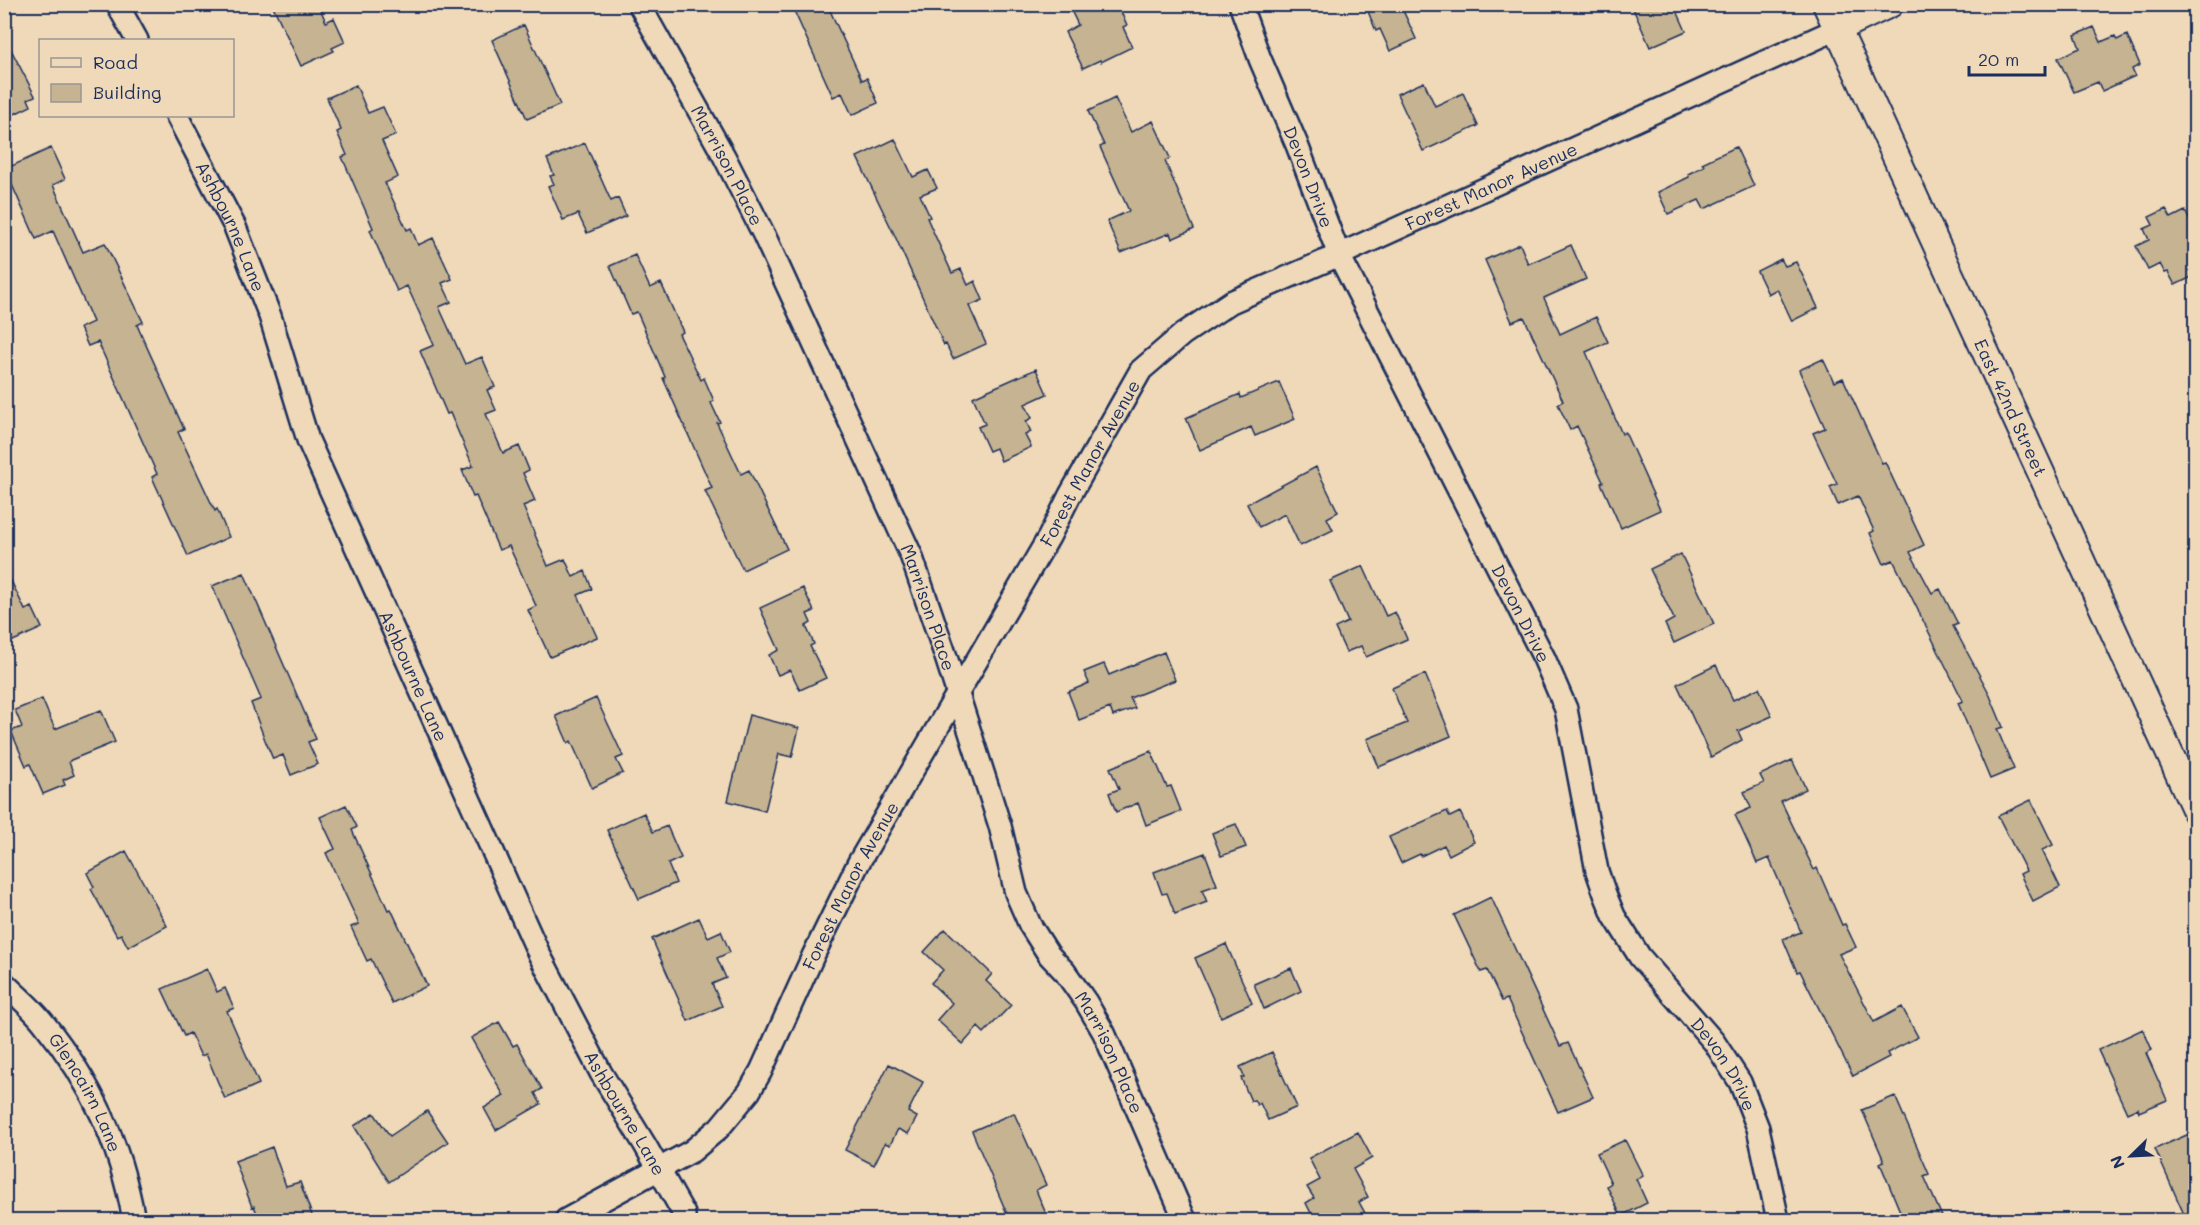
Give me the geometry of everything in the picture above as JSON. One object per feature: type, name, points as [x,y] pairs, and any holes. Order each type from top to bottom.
[{"type":"street","points":[[117,4],[136,39]]},
{"type":"street","name":"Marrison Place","points":[[639,4],[724,156],[791,292],[911,555],[1000,826],[1016,893],[1030,925],[1086,1002],[1104,1033],[1185,1221]]},
{"type":"street","name":"Devon Drive","points":[[1240,4],[1339,255],[1544,658],[1566,709],[1597,871],[1614,916],[1640,957],[1714,1042],[1740,1083],[1758,1128],[1778,1221]]},
{"type":"street","name":"East 42nd Street","points":[[1826,4],[2196,811]]},
{"type":"street","name":"Forest Manor Avenue","points":[[566,1221],[692,1151],[710,1137],[735,1111],[749,1092],[859,862],[1057,523],[1070,495],[1141,370],[1183,334],[1231,302],[1890,4]]},
{"type":"street","name":"Ashbourne Lane","points":[[178,117],[235,227],[270,316],[308,440],[539,954],[602,1073],[684,1214],[684,1221]]},
{"type":"street","name":"Glencairn Lane","points":[[4,983],[44,1023],[84,1079],[114,1142],[134,1221]]},
{"type":"building","points":[[272,4],[318,4],[326,22],[334,18],[345,42],[332,48],[334,51],[301,66]]},
{"type":"building","points":[[791,4],[827,4],[862,80],[867,78],[878,103],[852,115],[842,93],[833,97]]},
{"type":"building","points":[[1068,4],[1117,4],[1127,25],[1123,27],[1132,47],[1083,68],[1065,32],[1078,25]]},
{"type":"building","points":[[1365,4],[1400,4],[1416,39],[1390,51],[1380,29],[1376,31]]},
{"type":"building","points":[[1631,4],[1674,4],[1686,31],[1650,47]]},
{"type":"building","points":[[524,25],[560,105],[527,119],[492,40]]},
{"type":"building","points":[[2094,27],[2101,42],[2115,36],[2117,40],[2127,35],[2140,65],[2132,69],[2135,76],[2102,91],[2098,82],[2074,92],[2058,58],[2080,48],[2075,35]]},
{"type":"building","points":[[4,36],[35,96],[28,99],[31,106],[4,119]]},
{"type":"building","points":[[1424,82],[1435,106],[1463,93],[1478,126],[1423,151],[1397,94]]},
{"type":"building","points":[[356,85],[368,113],[383,107],[396,135],[382,141],[398,177],[385,183],[407,230],[411,228],[418,245],[433,238],[452,279],[442,283],[451,302],[439,307],[465,364],[482,357],[495,387],[487,390],[496,410],[486,414],[503,453],[519,446],[529,470],[523,473],[535,501],[523,506],[548,566],[565,559],[573,577],[585,571],[592,589],[578,595],[597,637],[550,657],[528,610],[536,606],[509,546],[499,550],[462,470],[473,466],[450,413],[447,414],[420,351],[434,345],[407,286],[397,291],[370,230],[373,228],[342,157],[347,155],[337,132],[341,130],[327,98]]},
{"type":"building","points":[[1115,98],[1131,132],[1153,121],[1170,158],[1165,161],[1194,229],[1172,239],[1170,233],[1121,253],[1107,221],[1129,211],[1100,147],[1104,145],[1088,111]]},
{"type":"building","points":[[895,139],[913,177],[928,170],[937,188],[920,195],[930,217],[927,218],[952,273],[961,269],[968,285],[975,281],[983,300],[969,306],[986,344],[953,359],[946,344],[944,345],[857,157]]},
{"type":"building","points":[[585,143],[611,201],[618,198],[626,216],[587,233],[578,214],[563,220],[548,186],[554,184],[550,176],[554,175],[547,159]]},
{"type":"building","points":[[1736,147],[1754,186],[1704,209],[1699,200],[1668,214],[1658,192],[1689,177],[1688,174],[1704,166],[1702,163]]},
{"type":"building","points":[[51,148],[65,179],[53,185],[83,252],[105,243],[143,322],[137,325],[184,429],[178,432],[229,537],[188,556],[152,477],[157,474],[98,342],[88,346],[80,328],[93,322],[53,231],[36,239],[5,169]]},
{"type":"building","points":[[2166,209],[2171,218],[2185,211],[2196,232],[2196,275],[2175,285],[2168,272],[2165,273],[2160,264],[2148,270],[2136,246],[2149,240],[2144,229],[2153,225],[2149,217]]},
{"type":"building","points":[[1520,244],[1528,264],[1571,245],[1586,279],[1544,298],[1560,334],[1596,317],[1608,342],[1586,352],[1622,434],[1625,432],[1660,510],[1621,528],[1577,426],[1570,430],[1558,404],[1563,401],[1524,317],[1512,322],[1485,260]]},
{"type":"building","points":[[635,255],[650,288],[661,283],[683,332],[679,334],[714,401],[711,403],[720,422],[717,423],[741,474],[749,470],[787,549],[743,570],[705,491],[712,488],[663,378],[665,377],[637,312],[631,314],[610,266]]},
{"type":"building","points":[[1781,259],[1785,266],[1796,262],[1818,308],[1792,321],[1777,289],[1768,294],[1757,271]]},
{"type":"building","points":[[1823,359],[1834,382],[1843,378],[1882,463],[1885,462],[1924,545],[1910,552],[1932,593],[1940,589],[1958,624],[1953,626],[1988,691],[2003,727],[1997,729],[2014,769],[1990,779],[1958,703],[1963,701],[1893,560],[1884,564],[1870,533],[1874,531],[1858,496],[1838,505],[1830,487],[1837,484],[1813,433],[1825,428],[1799,370]]},
{"type":"building","points":[[1036,369],[1047,394],[1025,404],[1032,418],[1026,421],[1031,432],[1025,435],[1031,447],[1001,461],[996,448],[989,451],[978,427],[985,424],[973,397]]},
{"type":"building","points":[[1279,382],[1295,419],[1255,436],[1251,427],[1200,450],[1186,418],[1240,394],[1241,398]]},
{"type":"building","points":[[1316,467],[1338,512],[1327,518],[1333,530],[1300,546],[1285,514],[1259,527],[1247,504]]},
{"type":"building","points":[[1681,554],[1714,624],[1674,643],[1665,624],[1674,619],[1650,569]]},
{"type":"building","points":[[4,566],[25,610],[32,607],[42,628],[4,645]]},
{"type":"building","points":[[1363,566],[1386,616],[1395,612],[1407,639],[1366,657],[1361,646],[1346,652],[1335,628],[1348,622],[1330,581]]},
{"type":"building","points":[[244,573],[316,739],[308,742],[318,764],[291,775],[283,755],[273,759],[265,740],[251,703],[261,699],[212,586]]},
{"type":"building","points":[[803,588],[814,611],[807,614],[811,623],[806,626],[814,644],[810,646],[826,678],[800,690],[790,670],[778,675],[769,655],[779,650],[760,608]]},
{"type":"building","points":[[1164,652],[1175,680],[1130,698],[1135,708],[1113,716],[1110,708],[1079,720],[1068,692],[1089,683],[1084,672],[1104,664],[1109,675]]},
{"type":"building","points":[[1716,665],[1733,700],[1759,688],[1772,716],[1738,731],[1742,740],[1711,757],[1677,684]]},
{"type":"building","points":[[1425,674],[1451,736],[1379,767],[1367,739],[1407,723],[1392,688]]},
{"type":"building","points":[[596,698],[623,756],[616,759],[623,773],[592,788],[571,741],[568,743],[556,716]]},
{"type":"building","points":[[42,699],[55,729],[101,710],[115,742],[71,760],[69,762],[74,775],[63,780],[65,785],[43,794],[30,764],[26,766],[11,731],[22,727],[15,710]]},
{"type":"building","points":[[749,715],[799,728],[792,757],[779,754],[765,811],[728,801]]},
{"type":"building","points":[[1151,751],[1167,787],[1171,786],[1181,811],[1146,825],[1138,803],[1116,812],[1109,793],[1119,789],[1110,768]]},
{"type":"building","points":[[1792,760],[1806,789],[1781,801],[1814,870],[1817,868],[1842,925],[1845,924],[1856,947],[1839,954],[1874,1022],[1902,1007],[1918,1037],[1887,1053],[1889,1057],[1853,1076],[1800,971],[1797,972],[1783,939],[1801,932],[1769,858],[1757,863],[1735,815],[1751,808],[1744,792],[1764,783],[1760,775]]},
{"type":"building","points":[[2031,800],[2053,845],[2042,850],[2060,887],[2033,901],[2020,874],[2026,871],[1998,816]]},
{"type":"building","points":[[346,805],[357,827],[352,830],[388,910],[391,909],[427,986],[392,1003],[371,959],[367,961],[351,927],[359,924],[326,853],[335,849],[320,817]]},
{"type":"building","points":[[1447,811],[1450,817],[1460,812],[1474,842],[1449,855],[1444,845],[1401,863],[1389,837]]},
{"type":"building","points":[[644,813],[653,832],[667,826],[681,858],[668,864],[676,883],[639,899],[607,830]]},
{"type":"building","points":[[1236,824],[1246,847],[1221,856],[1212,833]]},
{"type":"building","points":[[126,851],[167,926],[128,947],[121,934],[117,936],[91,889],[94,887],[87,873]]},
{"type":"building","points":[[1205,853],[1217,885],[1202,890],[1207,902],[1175,914],[1167,893],[1162,894],[1154,872]]},
{"type":"building","points":[[1491,897],[1560,1046],[1568,1043],[1593,1097],[1558,1112],[1507,999],[1502,1001],[1487,970],[1481,972],[1454,915]]},
{"type":"building","points":[[699,918],[708,937],[721,931],[730,952],[717,958],[726,978],[712,984],[722,1006],[688,1021],[652,939]]},
{"type":"building","points":[[945,929],[992,974],[986,981],[1011,1005],[984,1033],[978,1027],[963,1044],[937,1020],[952,1003],[931,983],[943,970],[924,952]]},
{"type":"building","points":[[1226,944],[1252,1003],[1221,1017],[1195,958]]},
{"type":"building","points":[[1291,968],[1301,991],[1264,1009],[1254,984]]},
{"type":"building","points":[[207,969],[217,992],[225,988],[234,1008],[227,1011],[259,1084],[225,1099],[206,1054],[201,1056],[190,1033],[184,1036],[162,989]]},
{"type":"building","points":[[499,1022],[513,1046],[517,1044],[542,1089],[535,1093],[541,1104],[496,1130],[484,1108],[504,1096],[471,1038]]},
{"type":"building","points":[[2143,1029],[2152,1050],[2146,1053],[2167,1100],[2139,1112],[2138,1108],[2127,1113],[2098,1050]]},
{"type":"building","points":[[1272,1052],[1297,1107],[1268,1120],[1260,1103],[1257,1105],[1254,1100],[1251,1101],[1241,1078],[1244,1077],[1240,1067]]},
{"type":"building","points":[[889,1064],[923,1082],[908,1112],[917,1117],[908,1134],[898,1129],[890,1145],[885,1143],[874,1165],[845,1150]]},
{"type":"building","points":[[1895,1096],[1929,1174],[1924,1176],[1944,1221],[1904,1221],[1880,1163],[1884,1161],[1862,1110]]},
{"type":"building","points":[[427,1111],[448,1142],[389,1182],[354,1126],[374,1113],[390,1136]]},
{"type":"building","points":[[1014,1113],[1046,1185],[1036,1190],[1049,1221],[1010,1221],[972,1131]]},
{"type":"building","points":[[2196,1131],[2196,1221],[2187,1221],[2155,1149]]},
{"type":"building","points":[[1358,1132],[1372,1158],[1353,1169],[1368,1197],[1359,1202],[1366,1215],[1355,1221],[1315,1221],[1306,1203],[1314,1198],[1307,1187],[1320,1180],[1309,1158]]},
{"type":"building","points":[[1625,1140],[1643,1176],[1636,1179],[1647,1203],[1621,1216],[1607,1186],[1611,1183],[1597,1153]]},
{"type":"building","points":[[272,1147],[286,1186],[300,1182],[314,1221],[260,1221],[254,1206],[252,1207],[235,1161]]}]
